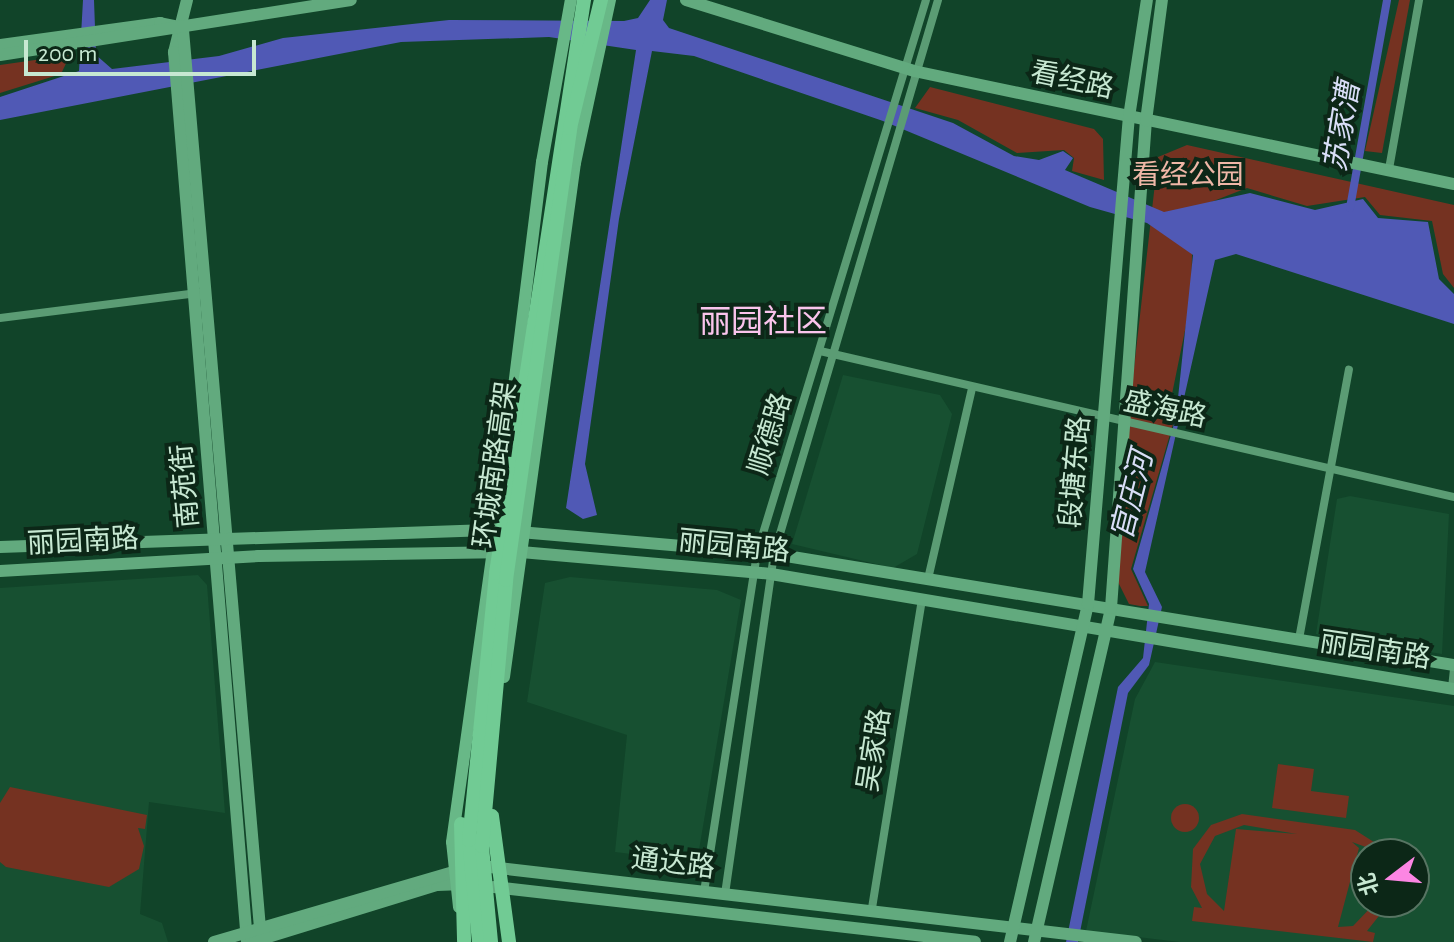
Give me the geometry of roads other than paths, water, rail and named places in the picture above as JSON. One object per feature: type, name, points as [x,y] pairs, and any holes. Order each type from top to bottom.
[{"type":"highway","name":"环城南路高架","points":[[493,942],[482,846],[482,763],[498,557],[584,0]]},
{"type":"highway","name":"环城南路高架","points":[[479,942],[469,840],[570,128],[601,0]]},
{"type":"highway","points":[[466,942],[459,845],[482,763]]},
{"type":"highway","points":[[482,763],[509,942]]},
{"type":"main road","name":"南苑街","points":[[187,0],[180,51],[253,937]]},
{"type":"main road","points":[[0,55],[94,37],[183,27],[351,0]]},
{"type":"main road","points":[[493,942],[485,809],[526,534],[575,163],[610,0]]},
{"type":"main road","name":"看经路","points":[[686,0],[909,70],[1454,184]]},
{"type":"main road","name":"段塘东路","points":[[1010,942],[1088,604],[1129,117],[1147,0]]},
{"type":"main road","name":"段塘东路","points":[[1034,942],[1111,608],[1146,121],[1162,0]]},
{"type":"main road","points":[[466,942],[453,876],[493,551],[556,84],[570,3]]},
{"type":"main road","points":[[0,45],[69,41]]},
{"type":"main road","name":"丽园南路","points":[[0,547],[220,536],[496,530],[774,554],[1299,639],[1454,668]]},
{"type":"main road","name":"丽园南路","points":[[0,571],[221,558],[521,552],[753,571],[1453,688]]},
{"type":"main road","name":"通达路","points":[[214,942],[253,937],[488,867],[872,908],[1136,942]]},
{"type":"main road","name":"通达路","points":[[453,876],[489,886],[975,942]]},
{"type":"street","name":"顺德路","points":[[909,70],[926,0]]},
{"type":"street","name":"顺德路","points":[[704,892],[757,553],[898,102],[938,0]]},
{"type":"street","points":[[1389,169],[1419,0]]},
{"type":"street","name":"顺德路","points":[[725,894],[774,554],[833,354],[890,130]]},
{"type":"street","points":[[0,318],[199,293]]},
{"type":"street","name":"盛海路","points":[[820,351],[1105,420],[1454,497]]},
{"type":"street","points":[[1299,639],[1349,370]]},
{"type":"street","points":[[928,579],[972,388]]},
{"type":"street","name":"吴家路","points":[[872,908],[922,600]]},
{"type":"street","points":[[1453,688],[1454,668]]},
{"type":"waterway","name":"苏家漕","points":[[1350,208],[1387,0]]},
{"type":"district","name":"丽园社区","points":[[763,322]]},
{"type":"park label","name":"看经公园","points":[[1188,176]]},
{"type":"water label","name":"官庄河","points":[[1133,496]]}]
